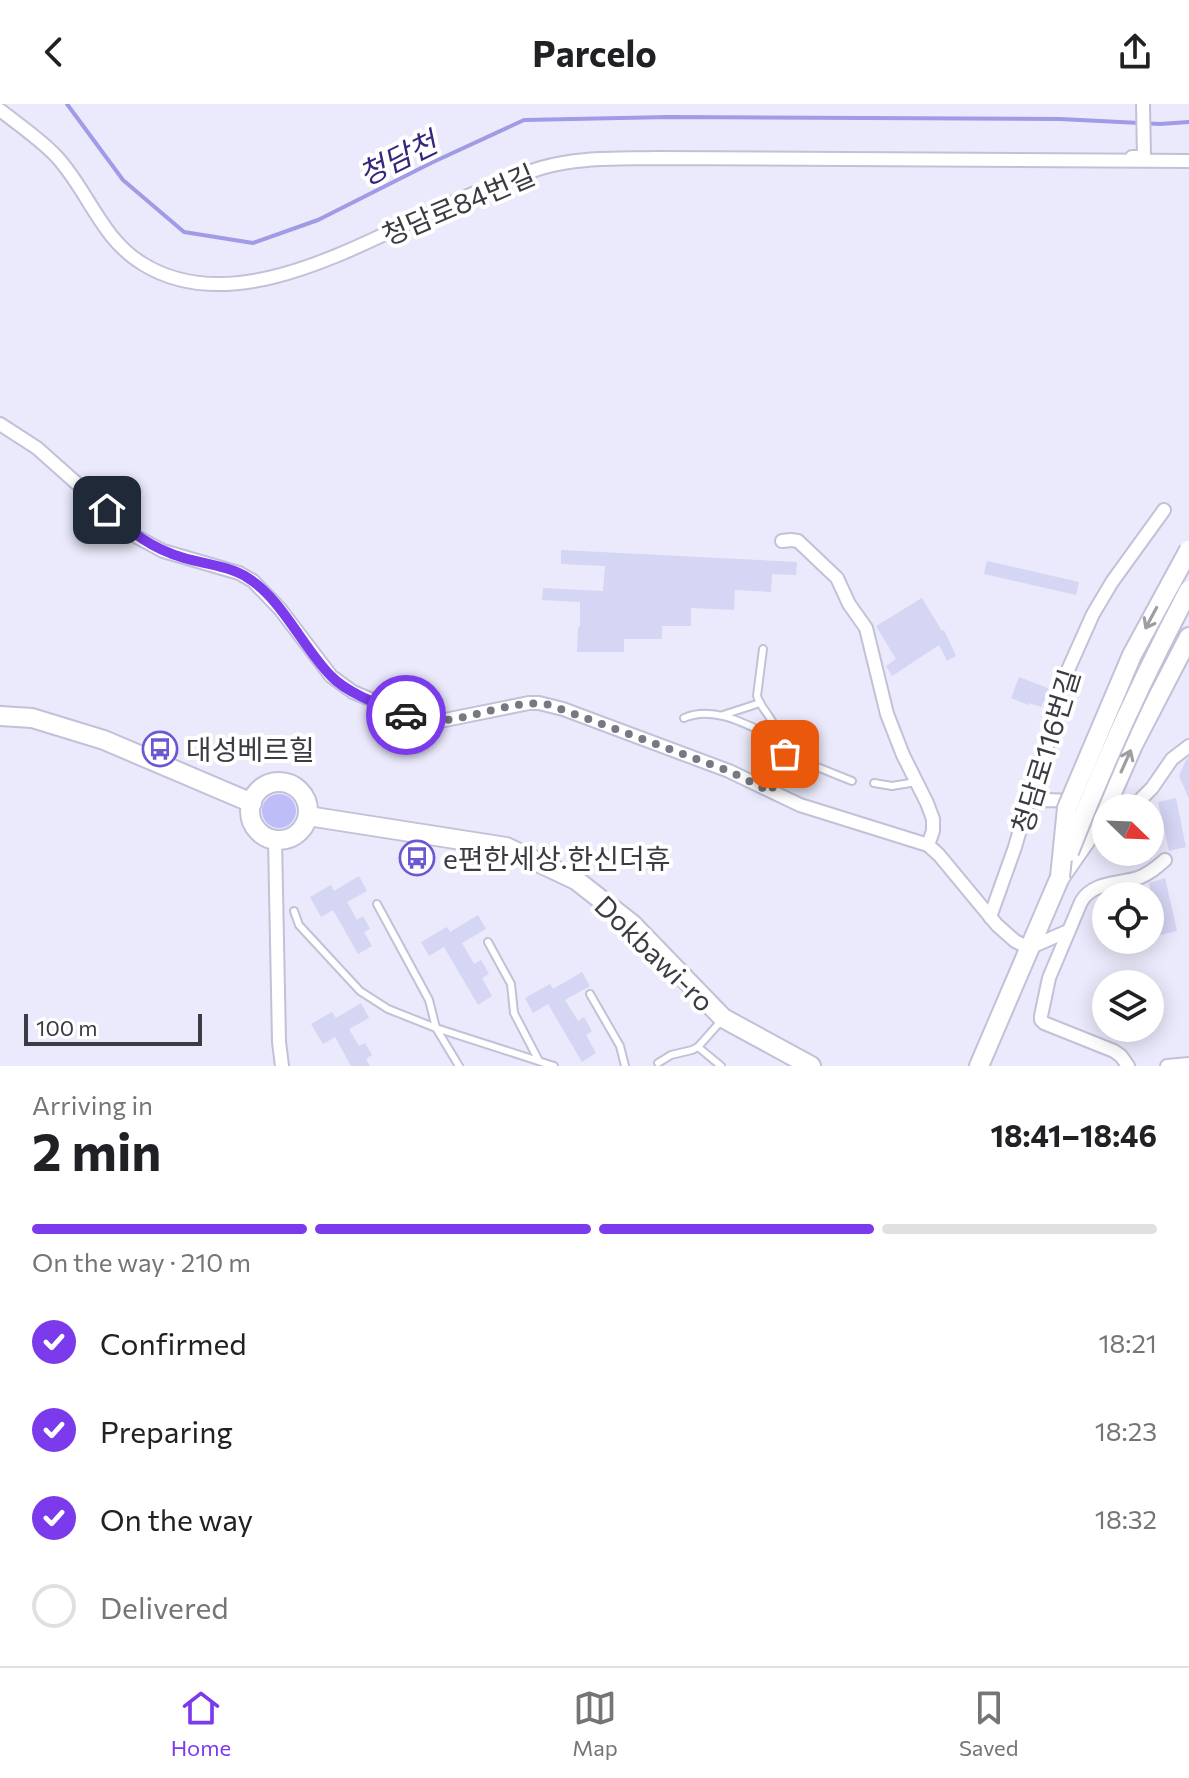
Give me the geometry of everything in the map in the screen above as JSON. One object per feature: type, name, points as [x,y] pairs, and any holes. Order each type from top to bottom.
[{"type":"main road","points":[[1060,877],[1067,808],[1132,655],[1189,550]]},
{"type":"main road","points":[[979,1066],[1060,877],[1094,788],[1153,659],[1189,590]]},
{"type":"main road","points":[[1060,877],[1101,818],[1133,745],[1189,637]]},
{"type":"main road","points":[[0,716],[32,718],[104,740],[252,803]]},
{"type":"main road","points":[[281,782],[291,784],[305,797],[308,816],[305,824],[292,837],[275,839],[258,830],[253,822],[252,803],[263,787],[281,782]]},
{"type":"main road","name":"Dokbawi-ro","points":[[308,816],[506,847],[576,880],[632,924],[723,1018],[811,1066]]},
{"type":"street","points":[[944,161],[1144,157],[1143,104]]},
{"type":"street","name":"청담로84번길","points":[[0,110],[57,157],[105,229],[123,249],[159,273],[201,283],[254,281],[281,276],[320,263],[476,192],[560,164],[655,158],[1189,161]]},
{"type":"street","points":[[0,424],[37,448],[137,537],[163,551],[239,573],[253,581],[280,609],[331,676],[353,692],[415,718],[440,721],[529,703],[550,705],[729,771],[815,810],[928,845],[1007,935],[1029,948],[1068,931]]},
{"type":"street","name":"청담로116번길","points":[[990,917],[1052,731],[1055,699],[1093,614],[1164,510]]},
{"type":"street","points":[[782,541],[798,541],[825,565],[837,578],[849,604],[862,620],[885,709],[933,819],[928,845]]},
{"type":"street","points":[[1027,802],[1131,804],[1146,795],[1172,759],[1189,746]]},
{"type":"street","points":[[275,839],[282,1066]]},
{"type":"street","points":[[1128,1066],[1114,1051],[1041,1022],[1041,1016],[1049,978],[1089,890],[1144,875],[1165,860]]},
{"type":"street","points":[[1167,1066],[1189,1064]]},
{"type":"lane","points":[[763,649],[757,696],[782,741],[785,754],[771,792]]},
{"type":"lane","points":[[684,718],[697,714],[723,715],[760,703]]},
{"type":"lane","points":[[723,715],[782,741]]},
{"type":"lane","points":[[785,754],[852,781]]},
{"type":"lane","points":[[874,783],[892,786],[916,782]]},
{"type":"lane","points":[[377,904],[429,1000],[436,1028],[459,1066]]},
{"type":"lane","points":[[294,911],[299,925],[360,991],[399,1015],[554,1066]]},
{"type":"lane","points":[[488,942],[511,984],[514,1013],[539,1061]]},
{"type":"lane","points":[[590,994],[620,1046],[625,1066]]},
{"type":"lane","points":[[658,1063],[671,1055],[698,1047],[723,1018]]},
{"type":"lane","points":[[698,1047],[721,1066]]},
{"type":"shaded area","points":[[279,794],[291,799],[296,811],[291,823],[279,828],[267,823],[262,811],[267,799]]},
{"type":"building","points":[[561,550],[797,562],[796,575],[772,574],[771,592],[735,590],[734,610],[691,608],[691,626],[662,626],[662,639],[624,639],[624,652],[577,652],[580,602],[542,600],[543,588],[603,591],[605,566],[561,564]]},
{"type":"building","points":[[987,561],[1079,582],[1076,595],[984,574]]},
{"type":"building","points":[[922,598],[944,630],[956,656],[947,661],[939,645],[892,676],[886,666],[896,659],[876,626]]},
{"type":"building","points":[[1019,677],[1050,689],[1041,707],[1011,698]]},
{"type":"building","points":[[1189,757],[1189,799],[1179,776]]},
{"type":"building","points":[[1176,798],[1186,847],[1169,851],[1164,829],[1164,801]]},
{"type":"building","points":[[359,876],[367,891],[347,902],[357,920],[363,916],[370,929],[364,932],[372,946],[358,954],[333,910],[321,917],[310,897],[331,885],[334,891]]},
{"type":"building","points":[[1165,878],[1177,931],[1164,934],[1164,882],[1152,882]]},
{"type":"building","points":[[478,915],[486,929],[462,943],[474,964],[481,960],[489,974],[482,978],[492,996],[478,1005],[444,947],[429,956],[421,942],[447,927],[450,932]]},
{"type":"building","points":[[582,972],[590,986],[565,1000],[578,1021],[584,1017],[592,1031],[586,1035],[596,1053],[582,1062],[548,1004],[533,1013],[525,998],[550,984],[553,989]]},
{"type":"building","points":[[361,1003],[369,1018],[349,1029],[359,1046],[365,1043],[372,1055],[366,1059],[370,1066],[351,1066],[335,1037],[323,1044],[311,1024],[332,1012],[336,1018]]},
{"type":"waterway","name":"청담천","points":[[67,104],[123,180],[184,232],[253,243],[318,220],[524,120],[669,117],[1189,122]]},
{"type":"way so far","points":[[406,715],[440,721],[529,703],[550,705],[729,771],[771,792],[785,754]]},
{"type":"place","name":"대성베르힐","points":[[160,749]]},
{"type":"place","name":"e편한세상.한신더휴","points":[[417,858]]},
{"type":"route","points":[[107,510],[137,537],[163,551],[247,576],[280,609],[339,683],[406,715]]}]
